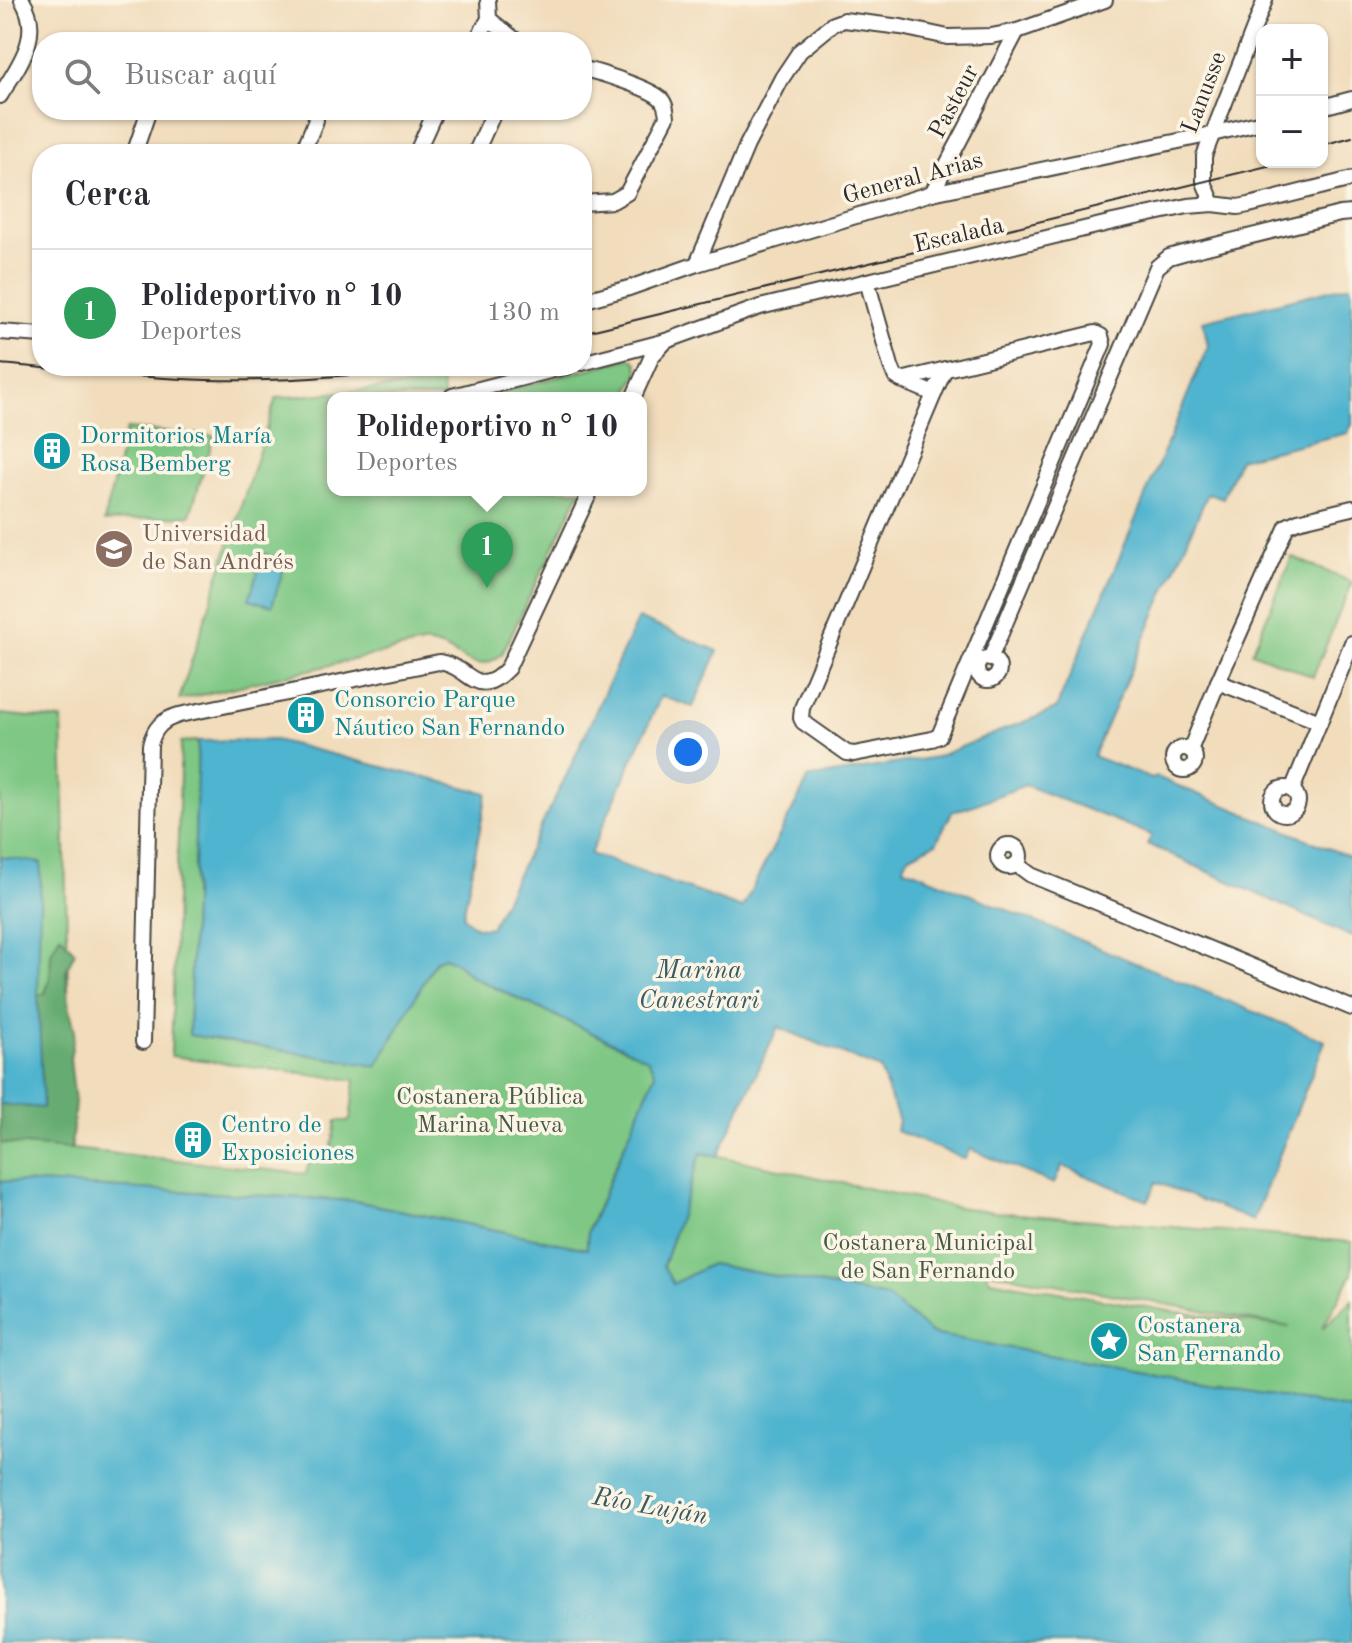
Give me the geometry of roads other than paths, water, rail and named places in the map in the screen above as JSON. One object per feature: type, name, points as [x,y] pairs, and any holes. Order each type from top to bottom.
[{"type":"street","points":[[22,0],[31,22],[32,38]]},
{"type":"street","points":[[481,32],[489,19],[488,0]]},
{"type":"street","points":[[697,264],[747,145],[782,78],[800,51],[833,24],[844,20],[948,37],[991,36],[1017,31],[1105,0]]},
{"type":"street","name":"Lanusse","points":[[1213,204],[1203,174],[1204,156],[1265,0]]},
{"type":"street","points":[[489,19],[505,32]]},
{"type":"street","name":"Pasteur","points":[[932,193],[1017,31]]},
{"type":"street","points":[[0,96],[32,54]]},
{"type":"street","points":[[592,71],[659,96],[666,105],[667,117],[627,193],[613,201],[592,202]]},
{"type":"street","points":[[1328,105],[1352,99]]},
{"type":"street","points":[[137,144],[146,120]]},
{"type":"street","points":[[306,144],[316,120]]},
{"type":"street","points":[[421,144],[431,120]]},
{"type":"street","points":[[480,144],[490,120]]},
{"type":"street","name":"General Arias","points":[[592,298],[932,193],[1256,123]]},
{"type":"street","name":"Escalada","points":[[592,360],[666,341],[760,307],[1113,222],[1188,206],[1213,204],[1238,207],[1352,179]]},
{"type":"street","points":[[990,659],[1157,267],[1169,257],[1183,253],[1352,213]]},
{"type":"street","points":[[867,281],[895,376],[934,394]]},
{"type":"street","points":[[0,332],[32,334]]},
{"type":"street","points":[[901,380],[945,369],[1095,333],[1101,336],[1103,344],[939,736],[854,754],[847,753],[803,722],[802,708],[945,369]]},
{"type":"street","points":[[636,392],[652,356],[666,341]]},
{"type":"street","points":[[468,392],[530,376]]},
{"type":"street","points":[[143,1042],[150,745],[157,726],[179,715],[439,662],[456,666],[474,681],[492,682],[508,668],[588,496]]},
{"type":"street","points":[[1190,750],[1287,526],[1352,508]]},
{"type":"street","points":[[1292,790],[1352,643]]},
{"type":"street","points":[[1218,682],[1320,722]]},
{"type":"street","points":[[1016,864],[1031,875],[1352,1008]]},
{"type":"water","points":[[1350,285],[1352,424],[1348,433],[1239,459],[1223,498],[1208,493],[1093,756],[1152,779],[1157,777],[1352,858],[1352,937],[1147,844],[1152,835],[1025,785],[952,812],[936,843],[908,857],[903,867],[1325,1041],[1253,1221],[1156,1182],[1148,1201],[1062,1166],[1054,1184],[970,1149],[965,1159],[896,1131],[898,1119],[880,1069],[778,1027],[718,1156],[701,1153],[663,1266],[673,1284],[711,1264],[887,1297],[932,1334],[1352,1410],[1352,1643],[0,1643],[0,1181],[355,1201],[587,1249],[588,1231],[655,1074],[648,1059],[471,976],[445,957],[436,960],[377,1066],[189,1035],[198,741],[275,740],[487,793],[463,916],[475,926],[491,927],[568,772],[638,618],[718,651],[693,707],[661,696],[590,854],[742,908],[809,778],[936,757],[1056,709],[1208,346],[1203,321]]},
{"type":"water","points":[[264,554],[286,561],[272,606],[249,599]]},
{"type":"water","points":[[0,857],[41,863],[38,996],[43,1108],[0,1104]]},
{"type":"tram line","points":[[1328,143],[1352,137]]},
{"type":"tram line","points":[[592,331],[1259,168]]},
{"type":"tram line","points":[[0,364],[32,367]]},
{"type":"tram line","points":[[133,376],[207,380],[342,376]]},
{"type":"place","name":"Dormitorios María Rosa Bemberg","points":[[52,451]]},
{"type":"place","name":"Universidad de San Andrés","points":[[114,549]]},
{"type":"place","name":"Polideportivo n° 10","points":[[487,588]]},
{"type":"place","name":"Consorcio Parque Náutico San Fernando","points":[[306,715]]},
{"type":"place","name":"Centro de Exposiciones","points":[[193,1140]]},
{"type":"place","name":"Costanera San Fernando","points":[[1109,1341]]},
{"type":"water label","name":"Marina Canestrari","points":[[699,986]]},
{"type":"water label","name":"Río Luján","points":[[650,1507]]},
{"type":"park label","name":"Costanera Pública Marina Nueva","points":[[490,1112]]},
{"type":"park label","name":"Costanera Municipal de San Fernando","points":[[928,1258]]}]
